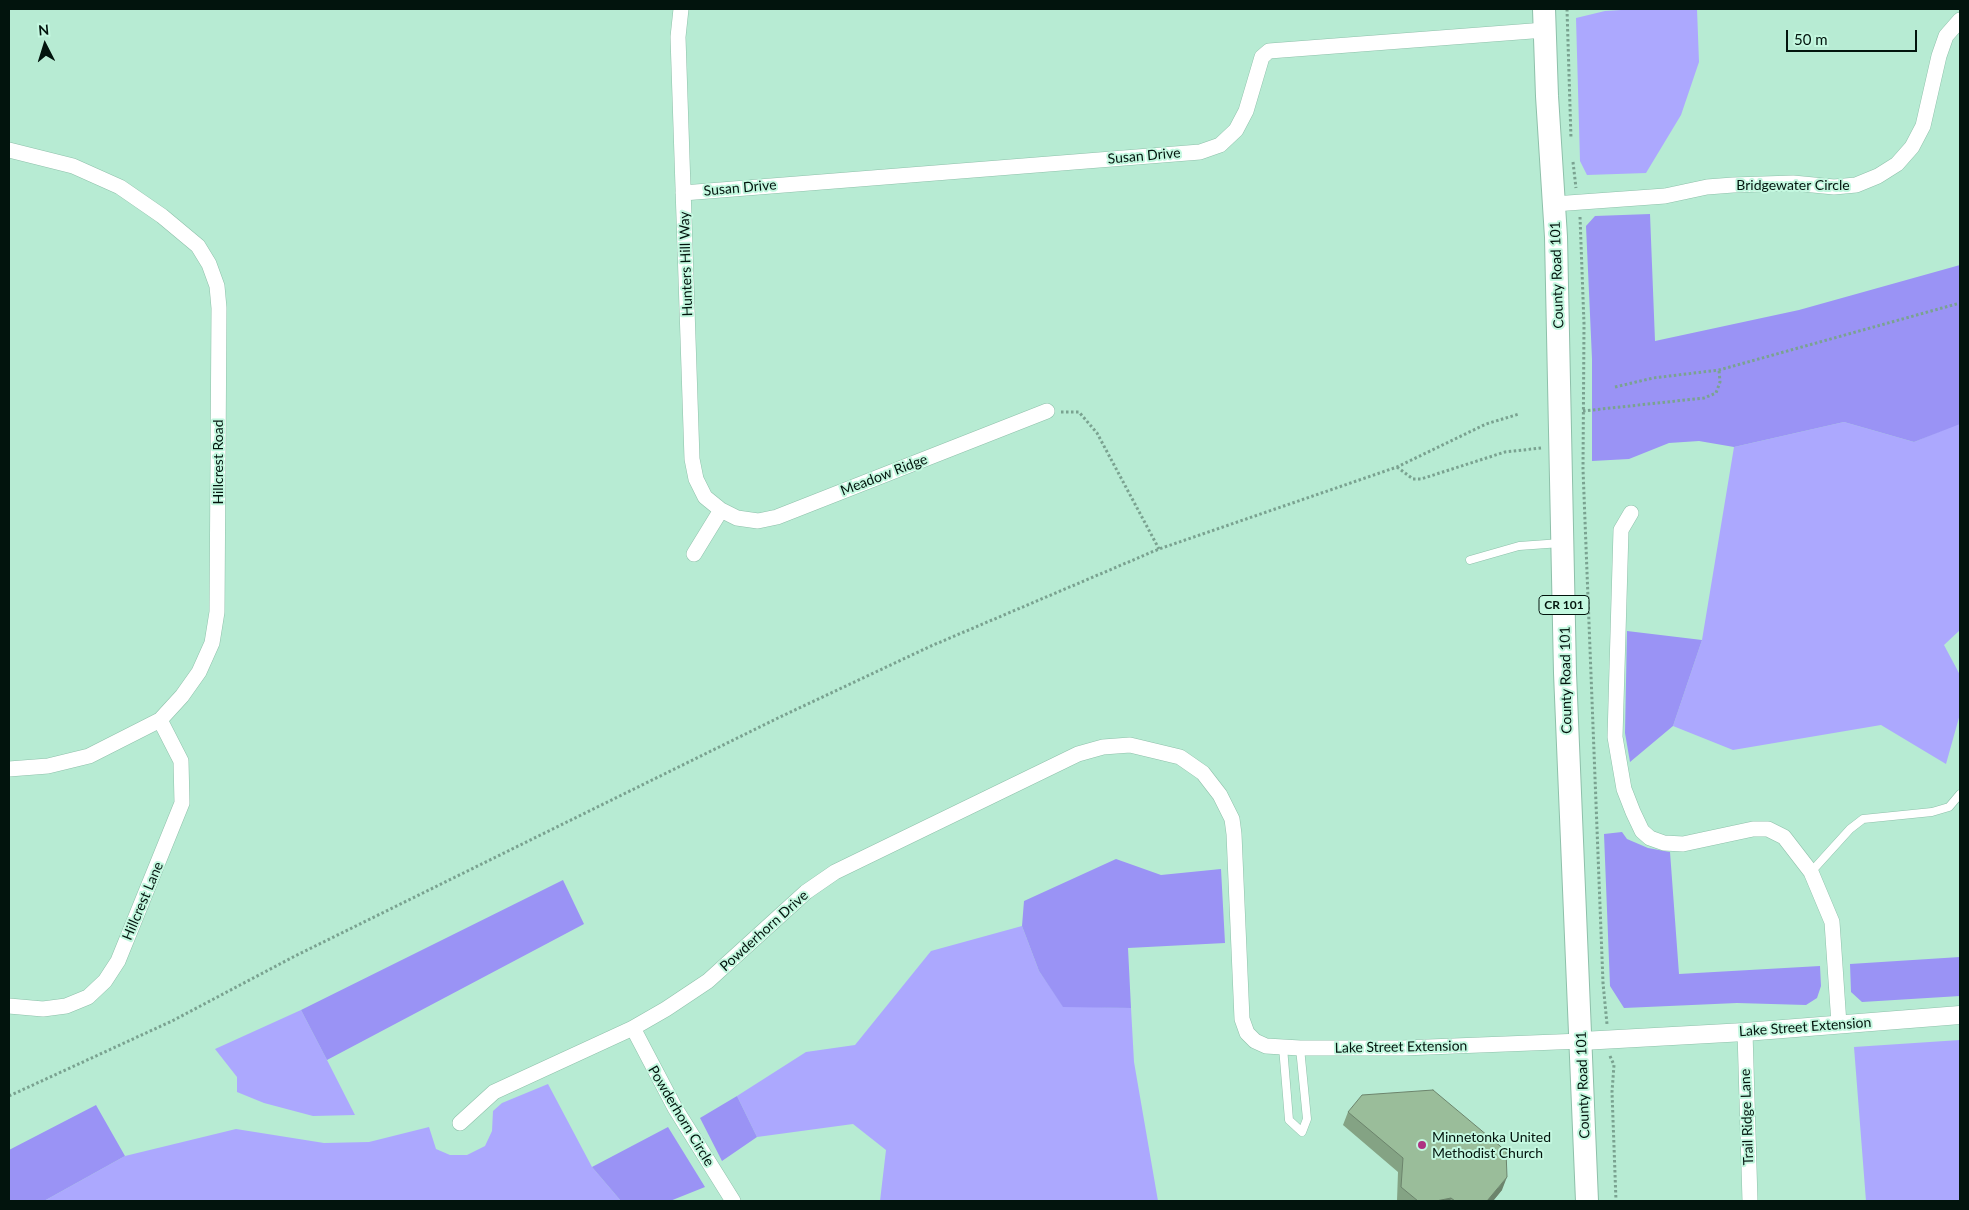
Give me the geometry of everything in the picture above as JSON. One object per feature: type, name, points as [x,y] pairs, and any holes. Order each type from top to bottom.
[{"type":"main road","name":"County Road 101","points":[[1544,20],[1561,374],[1563,543],[1571,837],[1582,1041],[1587,1201]]},
{"type":"street","name":"Hunters Hill Way","points":[[681,9],[678,37],[692,459],[696,478],[705,497],[721,510]]},
{"type":"street","name":"Susan Drive","points":[[683,193],[1200,152],[1220,145],[1236,130],[1246,111],[1262,57],[1269,51],[1544,20]]},
{"type":"street","name":"Bridgewater Circle","points":[[1554,204],[1666,196],[1708,187],[1733,185],[1793,183],[1834,187],[1856,185],[1878,176],[1897,164],[1912,146],[1923,126],[1939,56],[1946,36],[1960,20]]},
{"type":"street","name":"Hillcrest Road","points":[[9,150],[74,166],[120,187],[162,216],[198,246],[209,264],[217,286],[219,308],[217,612],[212,643],[199,672],[182,696],[160,720],[89,756],[48,766],[9,769]]},
{"type":"street","name":"Meadow Ridge","points":[[721,510],[737,518],[758,521],[777,517],[1047,411]]},
{"type":"street","points":[[694,554],[721,510]]},
{"type":"street","points":[[1631,513],[1621,530],[1615,737],[1624,789],[1642,831],[1650,838],[1664,843],[1683,844],[1753,829],[1768,829],[1784,837],[1812,872],[1832,922],[1839,1024]]},
{"type":"street","name":"Hillcrest Lane","points":[[9,1006],[43,1009],[66,1006],[88,997],[105,981],[118,961],[182,803],[181,762],[160,720]]},
{"type":"street","name":"Lake Street Extension","points":[[1078,754],[1103,747],[1130,745],[1156,750],[1180,757],[1203,773],[1220,795],[1232,819],[1234,834],[1242,1019],[1247,1032],[1254,1041],[1266,1046],[1300,1048],[1403,1048],[1608,1040],[1745,1032],[1960,1015]]},
{"type":"street","name":"Powderhorn Drive","points":[[460,1123],[494,1092],[633,1028],[708,981],[806,892],[835,872],[1078,754]]},
{"type":"street","name":"Powderhorn Circle","points":[[633,1028],[675,1108],[732,1201]]},
{"type":"street","name":"Trail Ridge Lane","points":[[1745,1032],[1750,1201]]},
{"type":"lane","points":[[1470,560],[1519,546],[1563,543]]},
{"type":"lane","points":[[1812,872],[1850,829],[1863,819],[1932,812],[1949,807],[1960,794]]},
{"type":"lane","points":[[1282,1047],[1289,1120],[1302,1132],[1307,1119],[1300,1048]]},
{"type":"path","points":[[1615,387],[1653,378],[1719,370],[1960,303]]},
{"type":"path","points":[[1616,1201],[1612,1092],[1614,1066],[1610,1056],[1603,983],[1583,469],[1583,411],[1704,398],[1716,393],[1720,382],[1719,370]]},
{"type":"path","points":[[1047,411],[1079,412],[1098,433],[1159,549]]},
{"type":"path","points":[[9,1096],[172,1021],[295,956],[780,717],[931,646],[1159,549],[1397,468],[1486,424],[1519,414]]},
{"type":"path","points":[[1397,468],[1413,479],[1421,479],[1489,456],[1534,448]]},
{"type":"shaded area","points":[[1697,9],[1699,62],[1681,115],[1646,173],[1587,175],[1580,161],[1576,18],[1605,11]]},
{"type":"shaded area","points":[[1650,214],[1655,341],[1799,310],[1960,265],[1960,424],[1914,442],[1844,422],[1734,447],[1699,441],[1669,443],[1629,459],[1592,461],[1592,359],[1586,226],[1595,216]]},
{"type":"shaded area","points":[[1844,422],[1914,442],[1960,423],[1960,630],[1944,645],[1960,675],[1960,714],[1946,764],[1881,725],[1733,750],[1673,726],[1702,640],[1734,447]]},
{"type":"shaded area","points":[[1627,631],[1702,640],[1673,726],[1630,762],[1625,733]]},
{"type":"shaded area","points":[[1622,832],[1627,839],[1648,848],[1670,852],[1679,974],[1820,966],[1821,986],[1817,998],[1806,1005],[1737,1003],[1624,1008],[1610,986],[1604,834]]},
{"type":"shaded area","points":[[1116,859],[1161,875],[1221,869],[1225,943],[1128,948],[1131,1008],[1063,1007],[1039,971],[1022,926],[1024,901]]},
{"type":"shaded area","points":[[563,880],[584,924],[327,1060],[301,1010]]},
{"type":"shaded area","points":[[1022,926],[1039,971],[1063,1006],[1131,1008],[1134,1062],[1158,1201],[880,1201],[886,1150],[853,1124],[757,1137],[737,1096],[806,1052],[855,1045],[931,951]]},
{"type":"shaded area","points":[[1960,957],[1960,996],[1862,1002],[1851,992],[1850,964]]},
{"type":"shaded area","points":[[301,1010],[355,1115],[313,1116],[264,1103],[237,1092],[237,1077],[215,1049]]},
{"type":"shaded area","points":[[1960,1040],[1960,1201],[1866,1201],[1854,1047]]},
{"type":"shaded area","points":[[548,1084],[592,1167],[621,1201],[44,1201],[125,1156],[236,1129],[324,1143],[369,1142],[429,1127],[436,1149],[450,1155],[467,1155],[485,1146],[492,1131],[493,1111],[502,1103]]},
{"type":"shaded area","points":[[737,1096],[757,1137],[722,1161],[700,1118]]},
{"type":"shaded area","points":[[96,1105],[125,1156],[44,1201],[9,1201],[9,1150]]},
{"type":"shaded area","points":[[668,1127],[705,1187],[670,1201],[621,1201],[592,1167]]},
{"type":"building","name":"Minnetonka United Methodist Church","points":[[1433,1090],[1506,1151],[1507,1177],[1487,1201],[1455,1201],[1451,1198],[1436,1201],[1418,1201],[1401,1187],[1403,1158],[1348,1112],[1362,1095]]},
{"type":"place","name":"Minnetonka United Methodist Church","points":[[1422,1145]]}]
